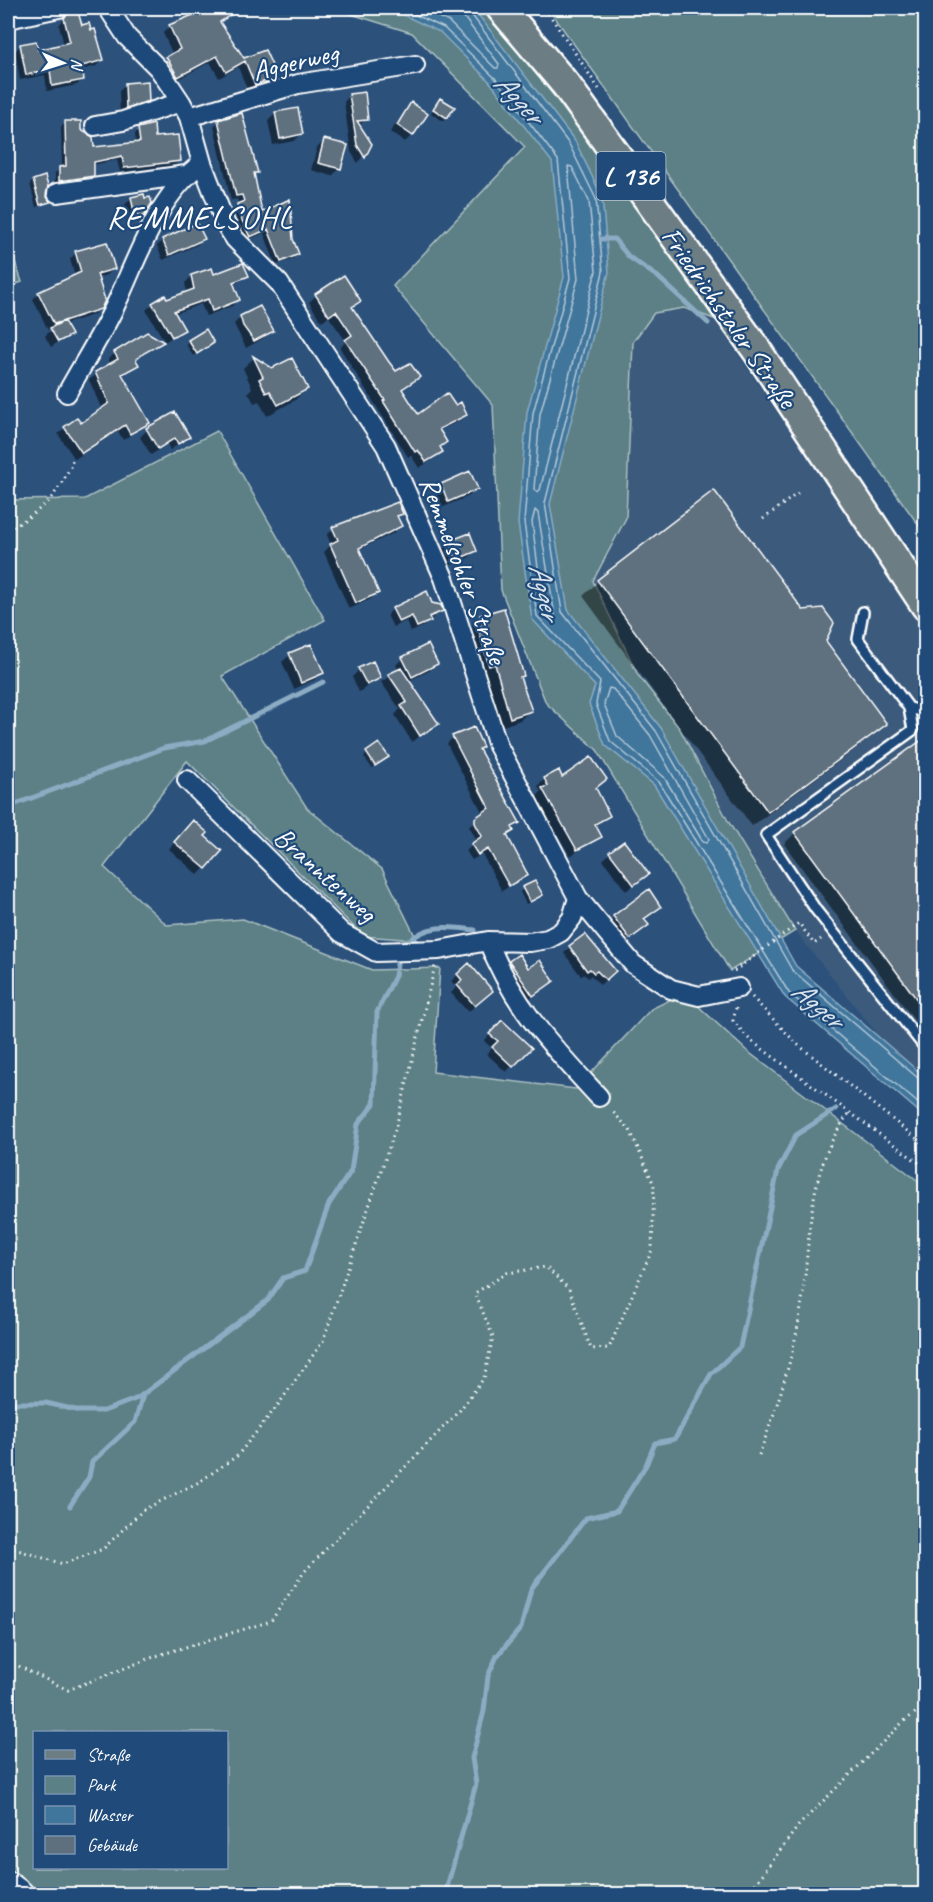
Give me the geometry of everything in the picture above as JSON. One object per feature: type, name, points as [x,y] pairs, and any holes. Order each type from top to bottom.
[{"type":"main road","name":"Friedrichstaler Straße","points":[[501,8],[566,85],[756,349],[926,606]]},
{"type":"main road","points":[[8,1885],[20,1894]]},
{"type":"street","points":[[8,19],[59,8]]},
{"type":"street","name":"Remmelsohler Straße","points":[[108,8],[127,37],[159,69],[185,109],[202,163],[226,225],[235,239],[279,283],[386,446],[444,578],[498,746],[578,898],[633,964],[671,989],[699,996],[739,988]]},
{"type":"street","name":"Aggerweg","points":[[185,109],[298,84],[415,65]]},
{"type":"street","points":[[95,126],[185,109]]},
{"type":"street","points":[[67,393],[115,306],[145,236],[186,175],[202,163]]},
{"type":"street","points":[[57,193],[186,175]]},
{"type":"street","name":"Branntenweg","points":[[187,780],[342,933],[376,952],[439,950],[488,941],[530,942],[548,939],[561,932],[572,918],[578,898]]},
{"type":"street","points":[[488,941],[499,970],[534,1026],[599,1097]]},
{"type":"lane","points":[[863,612],[858,639],[909,708],[913,730],[766,835],[816,910],[926,1049]]},
{"type":"lane","points":[[909,708],[926,711]]},
{"type":"path","points":[[8,530],[38,511],[63,485],[74,460]]},
{"type":"path","points":[[763,519],[798,493]]},
{"type":"path","points":[[747,959],[799,923],[814,944],[821,938],[806,918],[816,910]]},
{"type":"path","points":[[8,1547],[63,1564],[103,1549],[143,1510],[199,1482],[237,1456],[278,1406],[323,1341],[396,1127],[439,950]]},
{"type":"path","points":[[926,1146],[797,1044],[755,999],[739,988],[733,1021],[750,1040],[926,1168]]},
{"type":"path","points":[[8,1661],[68,1690],[156,1656],[271,1621],[304,1572],[460,1410],[484,1378],[493,1337],[476,1293],[507,1273],[546,1267],[569,1289],[591,1349],[609,1348],[652,1250],[654,1185],[630,1130],[599,1097]]},
{"type":"path","points":[[759,1455],[777,1406],[800,1315],[810,1207],[820,1167],[834,1132],[850,1112]]},
{"type":"path","points":[[748,1894],[799,1825],[903,1722],[926,1705]]},
{"type":"shaded area","points":[[684,308],[714,319],[925,632],[925,1078],[885,1044],[795,931],[728,821],[680,729],[638,675],[593,581],[626,518],[633,342],[654,313]]},
{"type":"green space","points":[[332,8],[486,8],[636,202],[714,319],[684,308],[654,313],[633,342],[626,518],[593,581],[638,675],[680,729],[728,821],[795,931],[730,971],[597,750],[546,703],[501,590],[493,405],[393,286],[525,147],[412,33]]},
{"type":"green space","points":[[548,8],[925,8],[925,534]]},
{"type":"green space","points":[[8,241],[22,282],[8,287]]},
{"type":"green space","points":[[217,431],[325,620],[222,676],[307,808],[382,869],[417,940],[363,936],[187,761],[104,867],[167,925],[243,919],[372,970],[440,968],[433,1072],[576,1089],[651,1009],[684,993],[747,1051],[925,1186],[925,1894],[8,1894],[8,500],[85,499]]},
{"type":"water","name":"Agger","points":[[388,8],[473,8],[575,141],[602,197],[609,272],[550,504],[568,610],[661,728],[796,966],[925,1077],[925,1117],[785,997],[654,785],[605,745],[589,704],[595,686],[532,619],[518,523],[527,412],[564,277],[552,162],[490,82],[440,32]]},
{"type":"building","points":[[196,8],[241,8],[220,22],[244,58],[265,50],[275,72],[272,73],[274,78],[255,85],[245,61],[226,72],[217,56],[178,77],[166,57],[180,49],[169,25],[200,12]]},
{"type":"building","points":[[77,9],[82,25],[89,23],[91,30],[95,29],[104,60],[82,66],[84,80],[52,86],[50,70],[26,75],[20,44],[36,41],[38,50],[70,42],[64,18],[70,11]]},
{"type":"building","points":[[148,81],[149,101],[126,108],[125,83]]},
{"type":"building","points":[[365,92],[368,120],[357,121],[372,144],[365,158],[357,145],[349,94]]},
{"type":"building","points":[[440,98],[455,107],[447,118],[433,109]]},
{"type":"building","points":[[411,102],[428,114],[413,136],[397,125]]},
{"type":"building","points":[[298,108],[303,134],[280,139],[275,112]]},
{"type":"building","points":[[242,113],[258,173],[254,173],[262,212],[290,199],[293,239],[299,254],[281,262],[268,229],[250,237],[239,214],[237,204],[244,201],[242,195],[236,196],[218,120]]},
{"type":"building","points":[[65,121],[81,121],[81,130],[93,137],[94,147],[140,142],[138,128],[154,124],[155,137],[178,135],[181,161],[124,168],[122,156],[94,162],[94,176],[59,181],[59,167],[66,166]]},
{"type":"building","points":[[324,139],[348,145],[341,169],[318,163]]},
{"type":"building","points":[[45,176],[48,186],[46,195],[50,202],[40,205],[33,180]]},
{"type":"building","points":[[144,194],[145,198],[150,197],[152,203],[144,216],[138,217],[137,212],[134,212],[131,197]]},
{"type":"building","points":[[197,223],[205,239],[169,255],[162,239]]},
{"type":"building","points":[[107,242],[115,269],[97,274],[105,300],[101,309],[54,324],[38,292],[81,272],[75,251]]},
{"type":"building","points":[[243,263],[249,276],[233,282],[240,300],[212,311],[208,299],[174,311],[185,330],[172,337],[152,303],[165,295],[167,299],[194,289],[191,275],[212,268],[214,274]]},
{"type":"building","points":[[344,275],[361,301],[352,307],[389,362],[396,371],[410,363],[420,377],[402,389],[418,414],[447,393],[455,405],[461,402],[467,415],[439,429],[447,442],[440,447],[443,452],[426,462],[418,450],[415,452],[383,401],[385,400],[345,340],[352,335],[336,311],[329,316],[315,294]]},
{"type":"building","points":[[260,306],[274,331],[254,341],[243,326],[240,316]]},
{"type":"building","points":[[64,321],[72,335],[58,342],[50,328]]},
{"type":"building","points":[[206,329],[214,343],[197,354],[188,340]]},
{"type":"building","points":[[147,332],[164,342],[144,353],[136,360],[139,365],[122,374],[150,423],[130,434],[125,425],[82,453],[64,427],[77,418],[81,423],[109,403],[95,372],[118,359],[114,352]]},
{"type":"building","points":[[253,356],[272,368],[292,358],[308,389],[278,405],[270,391],[266,393],[259,379],[263,377]]},
{"type":"building","points":[[175,412],[190,437],[178,444],[175,438],[158,449],[146,428]]},
{"type":"building","points":[[470,471],[478,489],[448,502],[441,484]]},
{"type":"building","points":[[714,490],[803,610],[823,608],[834,623],[826,641],[887,724],[768,812],[597,580]]},
{"type":"building","points":[[398,502],[403,514],[397,516],[402,526],[359,548],[379,593],[356,603],[330,544],[338,540],[332,527]]},
{"type":"building","points":[[470,533],[477,551],[456,560],[449,541]]},
{"type":"building","points":[[427,591],[432,603],[441,605],[443,611],[429,617],[431,621],[417,627],[412,616],[399,622],[392,608]]},
{"type":"building","points":[[504,608],[524,676],[520,677],[532,711],[510,718],[495,664],[489,666],[478,627],[483,625],[480,615]]},
{"type":"building","points":[[311,644],[324,673],[301,683],[289,653]]},
{"type":"building","points":[[428,644],[438,664],[412,677],[402,657]]},
{"type":"building","points":[[373,661],[381,678],[367,685],[358,668]]},
{"type":"building","points":[[401,668],[439,724],[420,736],[401,706],[407,702],[388,674]]},
{"type":"building","points":[[474,727],[483,747],[479,749],[520,823],[512,827],[514,831],[507,835],[528,875],[509,886],[488,849],[478,855],[471,844],[482,836],[475,823],[475,818],[489,808],[452,736]]},
{"type":"building","points":[[926,737],[926,1012],[794,832]]},
{"type":"building","points":[[379,743],[389,757],[375,766],[366,752]]},
{"type":"building","points":[[591,757],[607,779],[596,788],[610,816],[595,824],[602,837],[577,850],[542,788],[548,786],[544,778],[559,770],[562,777]]},
{"type":"building","points":[[193,820],[208,833],[205,836],[222,851],[206,869],[174,842]]},
{"type":"building","points":[[624,841],[649,874],[634,885],[609,852]]},
{"type":"building","points":[[535,881],[543,895],[530,902],[522,887]]},
{"type":"building","points":[[649,889],[661,907],[644,919],[649,925],[630,939],[613,916]]},
{"type":"building","points":[[585,934],[616,971],[606,980],[597,971],[594,973],[590,969],[587,971],[569,946]]},
{"type":"building","points":[[519,954],[528,968],[540,960],[554,981],[533,996],[509,961]]},
{"type":"building","points":[[469,963],[493,991],[475,1006],[457,985],[462,980],[457,974]]},
{"type":"building","points":[[502,1020],[532,1048],[513,1067],[492,1047],[498,1041],[489,1034]]},
{"type":"waterway","points":[[602,239],[614,239],[629,257],[658,277],[708,323]]},
{"type":"waterway","points":[[8,807],[164,748],[205,741],[323,682]]},
{"type":"waterway","points":[[408,942],[431,929],[448,927],[475,930]]},
{"type":"waterway","points":[[8,1403],[46,1403],[80,1411],[104,1411],[138,1398],[268,1300],[283,1278],[305,1271],[329,1204],[351,1171],[358,1124],[374,1104],[377,1012],[395,976],[397,964]]},
{"type":"waterway","points":[[445,1894],[476,1784],[472,1758],[484,1711],[488,1676],[497,1656],[521,1628],[531,1589],[586,1518],[617,1511],[646,1465],[655,1443],[675,1439],[711,1374],[740,1347],[778,1170],[796,1135],[836,1109]]},
{"type":"waterway","points":[[70,1506],[89,1477],[92,1462],[135,1422],[143,1395]]},
{"type":"district","name":"REMMELSOHL","points":[[200,217]]}]
